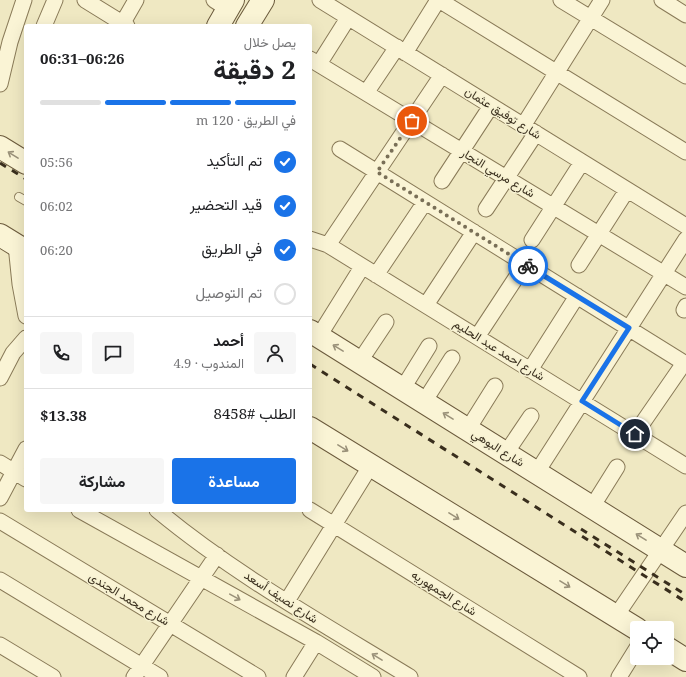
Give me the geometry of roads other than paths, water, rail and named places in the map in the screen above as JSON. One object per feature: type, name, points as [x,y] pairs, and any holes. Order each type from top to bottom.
[{"type":"street","points":[[0,84],[5,39],[24,0]]},
{"type":"street","points":[[45,24],[55,0]]},
{"type":"street","points":[[85,0],[121,24]]},
{"type":"street","points":[[124,24],[136,0]]},
{"type":"street","points":[[251,24],[263,0]]},
{"type":"street","name":"شارع توفيق عثمان","points":[[320,0],[686,226]]},
{"type":"street","points":[[366,93],[439,0],[686,152]]},
{"type":"street","points":[[561,0],[686,76]]},
{"type":"street","points":[[486,209],[506,178],[557,72],[602,0]]},
{"type":"street","points":[[662,0],[686,15]]},
{"type":"street","points":[[314,62],[348,18]]},
{"type":"street","name":"شارع مرسي النجار","points":[[314,62],[686,287]]},
{"type":"street","points":[[328,245],[442,76]]},
{"type":"street","points":[[442,181],[491,106]]},
{"type":"street","points":[[0,147],[24,162]]},
{"type":"street","points":[[340,149],[685,364],[635,434]]},
{"type":"street","points":[[532,240],[582,162]]},
{"type":"street","points":[[579,265],[627,190]]},
{"type":"street","points":[[376,275],[425,202]]},
{"type":"street","points":[[426,305],[474,232]]},
{"type":"street","name":"شارع احمد عبد الحليم","points":[[312,240],[328,245],[686,466]]},
{"type":"street","points":[[537,472],[686,240]]},
{"type":"street","points":[[14,243],[24,305]]},
{"type":"street","points":[[477,337],[525,264]]},
{"type":"street","points":[[314,334],[362,267]]},
{"type":"street","points":[[530,370],[577,296]]},
{"type":"street","points":[[360,361],[386,322]]},
{"type":"street","name":"شارع البوهي","points":[[314,334],[360,361],[686,566]]},
{"type":"street","points":[[0,378],[13,353],[24,340]]},
{"type":"street","points":[[403,388],[429,346]]},
{"type":"street","points":[[424,402],[452,358]]},
{"type":"street","points":[[468,429],[495,386]]},
{"type":"street","points":[[506,453],[531,416]]},
{"type":"street","points":[[312,429],[630,625]]},
{"type":"street","points":[[0,498],[20,476],[24,458]]},
{"type":"street","points":[[0,463],[20,476]]},
{"type":"street","points":[[287,601],[371,465]]},
{"type":"street","points":[[592,507],[617,467]]},
{"type":"street","name":"شارع الجمهوريه","points":[[312,511],[579,677]]},
{"type":"street","name":"شارع نصيف أسعد","points":[[83,512],[316,642],[373,677]]},
{"type":"street","name":"شارع نصيف أسعد","points":[[159,512],[184,533],[287,601],[410,677]]},
{"type":"street","points":[[616,616],[686,513]]},
{"type":"street","name":"شارع محمد الجندى","points":[[0,521],[258,677]]},
{"type":"street","points":[[138,671],[217,554]]},
{"type":"street","points":[[0,580],[138,671],[160,677]]},
{"type":"street","points":[[294,677],[316,642]]},
{"type":"street","points":[[0,645],[53,677]]},
{"type":"street","points":[[674,652],[686,660]]},
{"type":"street","points":[[619,677],[630,659]]},
{"type":"railway","points":[[0,163],[24,178]]},
{"type":"railway","points":[[312,365],[686,602]]},
{"type":"railway","points":[[581,529],[686,595]]}]
